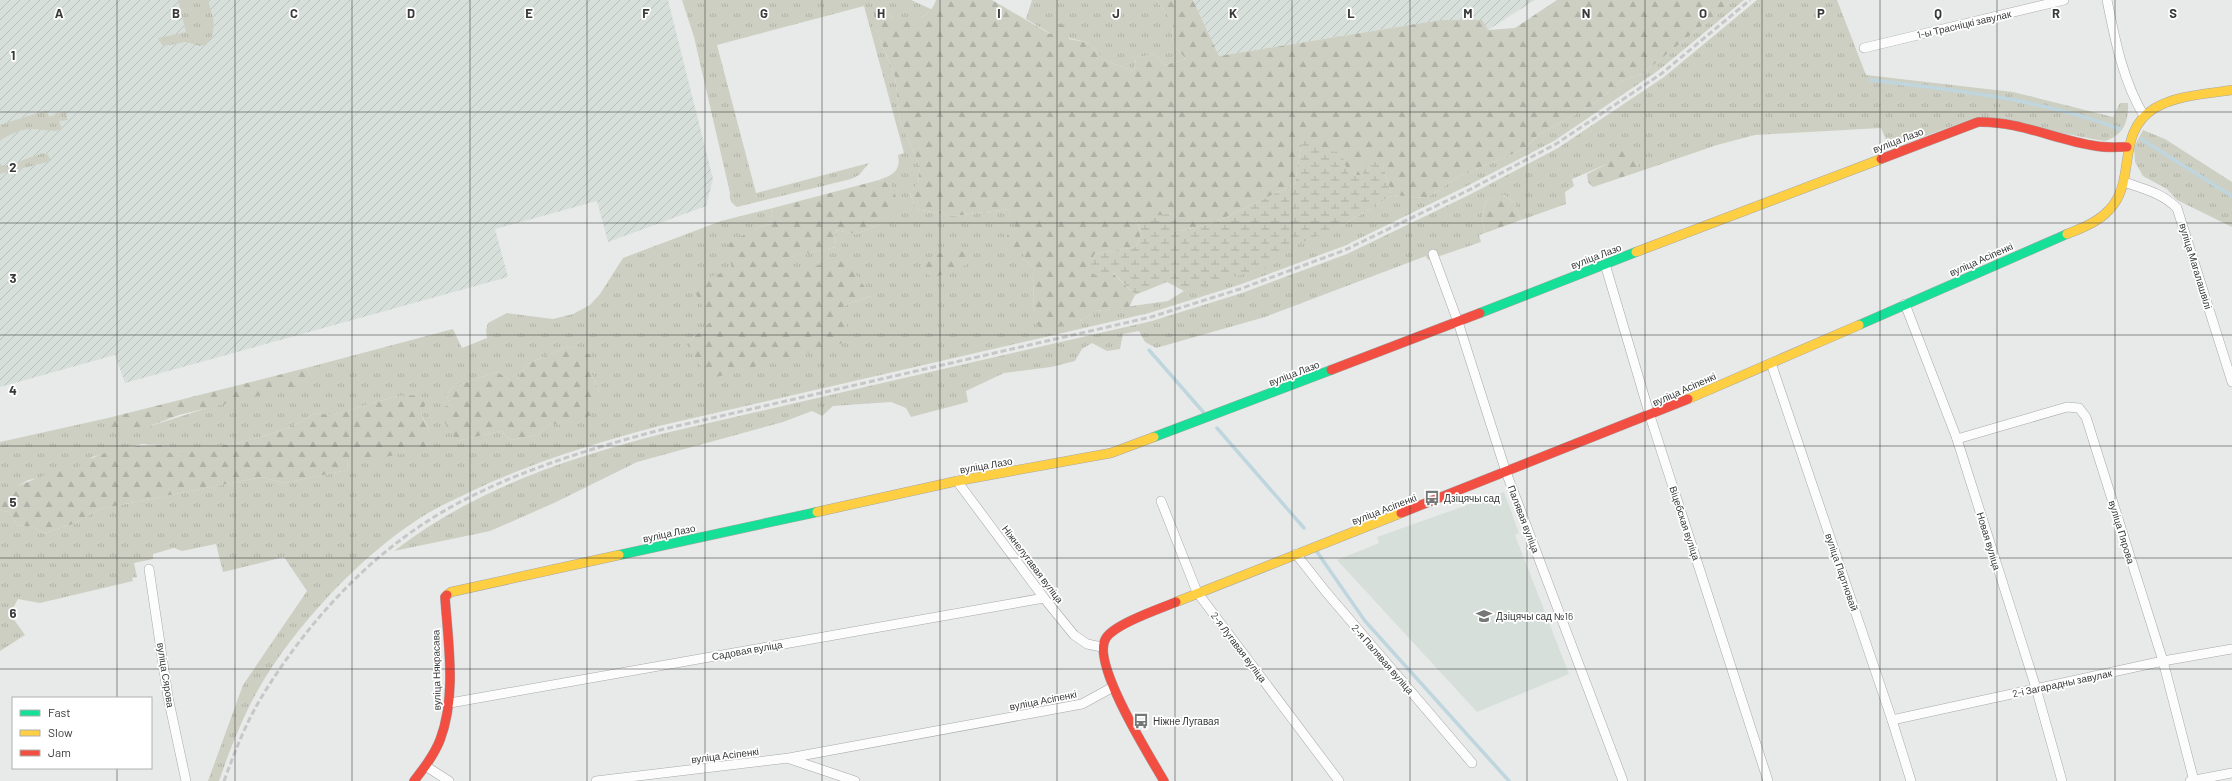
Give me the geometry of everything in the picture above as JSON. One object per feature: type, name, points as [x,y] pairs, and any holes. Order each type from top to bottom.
[{"type":"street","name":"1-ы Трасніцкі завулак","points":[[1864,48],[2064,0]]},
{"type":"street","points":[[2107,0],[2117,48],[2134,100],[2144,116]]},
{"type":"street","name":"вуліца Асіпенкі","points":[[1102,647],[1105,638],[1115,629],[1197,592],[1650,416],[2093,223],[2112,208],[2120,197],[2124,182],[2127,147],[2136,126],[2144,116],[2155,108],[2170,102],[2232,90]]},
{"type":"street","name":"вуліца Лазо","points":[[445,597],[451,592],[957,481],[1111,453],[1458,322],[1605,264],[1978,122],[1990,120],[2030,128],[2091,146],[2127,147]]},
{"type":"street","name":"вуліца Магалашвілі","points":[[2124,182],[2158,193],[2169,200],[2177,208],[2232,382]]},
{"type":"street","name":"Палявая вуліца","points":[[1433,254],[1458,322],[1506,472],[1623,781]]},
{"type":"street","name":"Віцебская вуліца","points":[[1605,264],[1650,416],[1768,781]]},
{"type":"street","name":"Новая вуліца","points":[[1905,304],[1957,439],[2036,688],[2062,781]]},
{"type":"street","name":"вуліца Партновай","points":[[1771,363],[1892,720],[1911,781]]},
{"type":"street","name":"вуліца Пярова","points":[[1957,439],[2067,407],[2079,408],[2086,417],[2163,661],[2193,781]]},
{"type":"street","name":"Ніжнелугавая вуліца","points":[[957,481],[1044,598],[1074,634],[1086,644],[1102,647]]},
{"type":"street","name":"2-я Лугавая вуліца","points":[[1161,501],[1197,592],[1339,781]]},
{"type":"street","name":"2-я Палявая вуліца","points":[[1296,554],[1326,592],[1472,763]]},
{"type":"street","name":"вуліца Сярова","points":[[149,569],[168,697],[186,781]]},
{"type":"street","name":"вуліца Някрасава","points":[[414,781],[427,767],[444,733],[450,703],[445,597]]},
{"type":"street","name":"Садовая вуліца","points":[[450,703],[1044,598]]},
{"type":"street","points":[[1102,647],[1105,667],[1113,687],[1164,781]]},
{"type":"street","name":"2-і Загарадны завулак","points":[[1892,720],[2163,661],[2232,649]]},
{"type":"street","name":"вуліца Асіпенкі","points":[[596,781],[789,758],[1082,704],[1113,687]]},
{"type":"street","points":[[789,758],[855,781]]},
{"type":"street","points":[[427,767],[449,781]]},
{"type":"street","points":[[2193,781],[2232,773]]},
{"type":"street","points":[[654,774],[665,781]]},
{"type":"shaded area","points":[[0,0],[668,0],[713,179],[706,206],[608,242],[597,201],[495,229],[508,277],[125,383],[115,355],[0,387]]},
{"type":"shaded area","points":[[1193,0],[1535,0],[1488,30],[1440,20],[1219,56]]},
{"type":"shaded area","name":"Дзіцячы сад №16","points":[[1504,492],[1519,533],[1515,535],[1569,674],[1477,712],[1337,560],[1379,543],[1377,537]]},
{"type":"green space","points":[[178,0],[208,0],[213,17],[214,28],[211,39],[207,44],[200,46],[186,42],[163,46],[158,38],[186,32]]},
{"type":"green space","points":[[682,0],[911,0],[933,10],[917,20],[894,20],[885,9],[876,30],[895,76],[900,121],[920,166],[918,183],[910,193],[916,209],[954,216],[1009,209],[1023,247],[1023,259],[1034,267],[1033,319],[1080,321],[1096,311],[1168,301],[1184,291],[1345,224],[1392,195],[1426,198],[1460,176],[1524,149],[1538,135],[1591,106],[1620,82],[1642,74],[1723,9],[1732,0],[1744,0],[1659,70],[1554,141],[1467,186],[1344,246],[1239,285],[1149,313],[659,426],[612,439],[519,471],[474,490],[440,507],[420,518],[374,552],[351,573],[309,618],[273,666],[258,690],[232,746],[219,781],[208,781],[243,685],[307,591],[284,557],[223,572],[216,544],[182,551],[174,548],[153,554],[153,559],[134,563],[137,577],[132,578],[133,581],[40,603],[18,599],[10,614],[25,635],[0,651],[0,509],[3,512],[9,511],[17,525],[33,527],[44,533],[73,524],[100,509],[261,477],[284,483],[348,470],[347,460],[371,460],[430,433],[421,413],[397,396],[333,415],[315,413],[286,429],[275,433],[231,444],[199,449],[180,456],[170,454],[162,445],[142,444],[92,457],[78,471],[28,480],[11,490],[0,493],[0,442],[108,418],[108,425],[147,427],[311,375],[306,368],[453,329],[462,348],[487,338],[486,330],[488,323],[507,313],[553,319],[573,314],[590,305],[600,294],[623,258],[721,221],[773,208],[770,224],[754,229],[732,269],[710,322],[687,344],[843,306],[871,296],[786,273],[780,259],[836,247],[835,230],[856,234],[884,223],[884,210],[891,184],[879,180],[895,172],[899,160],[898,155],[904,153],[864,6],[717,45],[756,193],[869,163],[859,175],[851,179],[737,207],[730,199],[730,193],[694,37]],"holes":[[[569,346],[591,356],[591,372],[599,392],[551,423],[538,435],[510,440],[501,431],[457,441],[443,407],[451,405],[446,396],[452,387],[497,372],[509,379],[518,379],[527,364]]]},
{"type":"green space","points":[[936,0],[992,0],[1050,34],[1059,24],[1065,25],[1069,39],[1090,43],[1103,60],[1134,71],[1136,58],[1154,54],[1165,65],[1186,59],[1172,43],[1173,22],[1156,0],[1193,0],[1219,56],[1440,20],[1482,20],[1488,30],[1515,28],[1557,0],[1732,0],[1723,9],[1642,74],[1620,82],[1591,106],[1538,135],[1524,149],[1460,176],[1426,198],[1392,195],[1383,166],[1362,176],[1347,173],[1302,140],[1295,184],[1216,222],[1179,231],[1173,213],[1137,220],[1141,234],[1136,247],[1094,254],[1135,295],[1129,307],[1096,311],[1080,321],[1042,330],[1033,319],[1034,267],[1023,259],[1023,247],[1013,252],[1007,245],[1007,235],[1017,234],[1009,209],[954,216],[916,209],[910,193],[918,183],[920,166],[900,121],[895,76],[876,30],[873,7],[885,9],[894,20],[908,20],[925,16],[933,7]]},
{"type":"green space","points":[[1032,0],[1156,0],[1173,22],[1172,43],[1186,59],[1165,65],[1154,54],[1136,58],[1134,71],[1103,60],[1090,43],[1051,34],[1026,19]]},
{"type":"green space","points":[[1757,0],[1837,0],[1866,75],[2013,92],[2113,117],[2120,103],[2128,103],[2126,122],[2124,127],[2116,136],[2104,141],[1977,117],[1890,149],[1881,128],[1755,135],[1717,145],[1638,172],[1638,161],[1607,164],[1572,179],[1574,186],[1565,192],[1566,204],[1521,220],[1514,202],[1504,195],[1486,201],[1482,219],[1485,233],[1479,235],[1481,242],[1428,260],[1426,256],[1265,317],[1156,348],[1145,342],[1139,331],[1123,334],[1120,349],[1107,351],[1092,343],[1082,349],[1075,361],[1051,367],[1004,373],[966,391],[968,402],[911,417],[906,408],[891,402],[833,406],[822,416],[812,411],[783,422],[637,462],[554,503],[490,531],[394,551],[424,529],[456,510],[488,494],[521,479],[590,454],[661,434],[1152,321],[1242,293],[1347,254],[1471,194],[1558,148],[1664,77]]},
{"type":"green space","points":[[47,110],[49,117],[65,111],[68,120],[59,121],[62,129],[51,131],[29,129],[11,134],[0,141],[0,125]]},
{"type":"green space","points":[[2143,130],[2165,139],[2232,182],[2232,227],[2177,200],[2167,189],[2143,176],[2135,162],[2134,147]]},
{"type":"green space","points":[[1302,140],[1342,155],[1348,173],[1362,176],[1369,159],[1383,166],[1392,195],[1345,224],[1269,257],[1265,268],[1184,291],[1167,282],[1135,295],[1114,273],[1094,276],[1091,265],[1094,254],[1136,247],[1141,234],[1137,219],[1173,213],[1180,231],[1216,222],[1295,184]]},
{"type":"green space","points":[[1626,145],[1634,150],[1638,161],[1638,172],[1593,187],[1588,182],[1587,174],[1607,164],[1608,151]]},
{"type":"green space","points":[[43,153],[48,155],[51,161],[0,174],[0,163],[3,167]]},
{"type":"green space","points":[[879,180],[891,184],[896,197],[896,207],[884,210],[884,223],[856,234],[835,230],[836,247],[781,259],[786,273],[845,259],[871,296],[843,306],[850,341],[709,379],[687,344],[710,322],[691,284],[732,269],[728,244],[754,229],[770,224],[773,208]]},
{"type":"green space","points":[[1503,195],[1514,202],[1521,220],[1485,233],[1482,219],[1486,201]]},
{"type":"green space","points":[[965,248],[970,253],[969,263],[959,269],[932,278],[925,272],[926,259],[946,251]]},
{"type":"green space","points":[[569,346],[591,355],[591,372],[599,392],[599,401],[589,416],[565,426],[551,423],[538,435],[510,440],[501,431],[457,441],[446,425],[443,412],[443,407],[451,405],[446,396],[452,387],[497,372],[509,379],[518,379],[527,364]]},
{"type":"green space","points":[[306,368],[311,375],[308,383],[179,415],[147,427],[114,432],[108,425],[108,418]]},
{"type":"green space","points":[[420,395],[426,403],[421,414],[430,433],[428,448],[371,460],[347,460],[348,470],[284,483],[261,477],[100,509],[73,524],[44,533],[33,527],[17,525],[9,511],[3,512],[0,509],[0,493],[65,467],[70,471],[78,471],[80,464],[89,459],[120,449],[162,445],[170,453],[180,456],[192,450],[231,444],[275,433],[306,419],[315,413],[333,415],[397,396]]},
{"type":"waterway","points":[[1871,80],[1966,92],[2028,103],[2059,110],[2120,129]]},
{"type":"waterway","points":[[2141,139],[2232,196]]},
{"type":"waterway","points":[[1149,350],[1205,414]]},
{"type":"waterway","points":[[1217,428],[1304,528]]},
{"type":"waterway","points":[[1315,549],[1365,621],[1509,781]]},
{"type":"railway","points":[[224,781],[232,758],[258,703],[283,664],[327,609],[351,583],[404,537],[433,517],[464,500],[511,478],[560,460],[635,437],[1151,317],[1240,289],[1345,250],[1469,190],[1556,144],[1661,74],[1750,0]]},
{"type":"traffic: fast","points":[[1859,325],[2067,234]]},
{"type":"traffic: fast","points":[[1480,313],[1636,252]]},
{"type":"traffic: fast","points":[[1154,437],[1331,370]]},
{"type":"traffic: fast","points":[[619,555],[817,512]]},
{"type":"traffic: slow","points":[[2067,234],[2100,218],[2109,210],[2118,198],[2123,185],[2130,143],[2142,118],[2155,108],[2173,100],[2232,90]]},
{"type":"traffic: slow","points":[[1636,252],[1881,159]]},
{"type":"traffic: slow","points":[[1688,399],[1859,325]]},
{"type":"traffic: slow","points":[[817,512],[957,481],[1111,453],[1154,437]]},
{"type":"traffic: slow","points":[[1176,602],[1401,513]]},
{"type":"traffic: slow","points":[[447,595],[451,592],[619,555]]},
{"type":"traffic: jam","points":[[1881,159],[1978,122],[2008,124],[2066,140],[2096,146],[2127,147]]},
{"type":"traffic: jam","points":[[1331,370],[1480,313]]},
{"type":"traffic: jam","points":[[1401,513],[1688,399]]},
{"type":"traffic: jam","points":[[414,781],[438,746],[445,723],[450,687],[445,597],[447,595]]},
{"type":"traffic: jam","points":[[1164,781],[1135,732],[1124,710],[1106,667],[1103,650],[1106,638],[1118,627],[1138,617],[1176,602]]},
{"type":"place","name":"Дзіцячы сад","points":[[1432,498]]},
{"type":"place","name":"Дзіцячы сад №16","points":[[1484,616]]},
{"type":"place","name":"Ніжне Лугавая","points":[[1141,721]]}]
